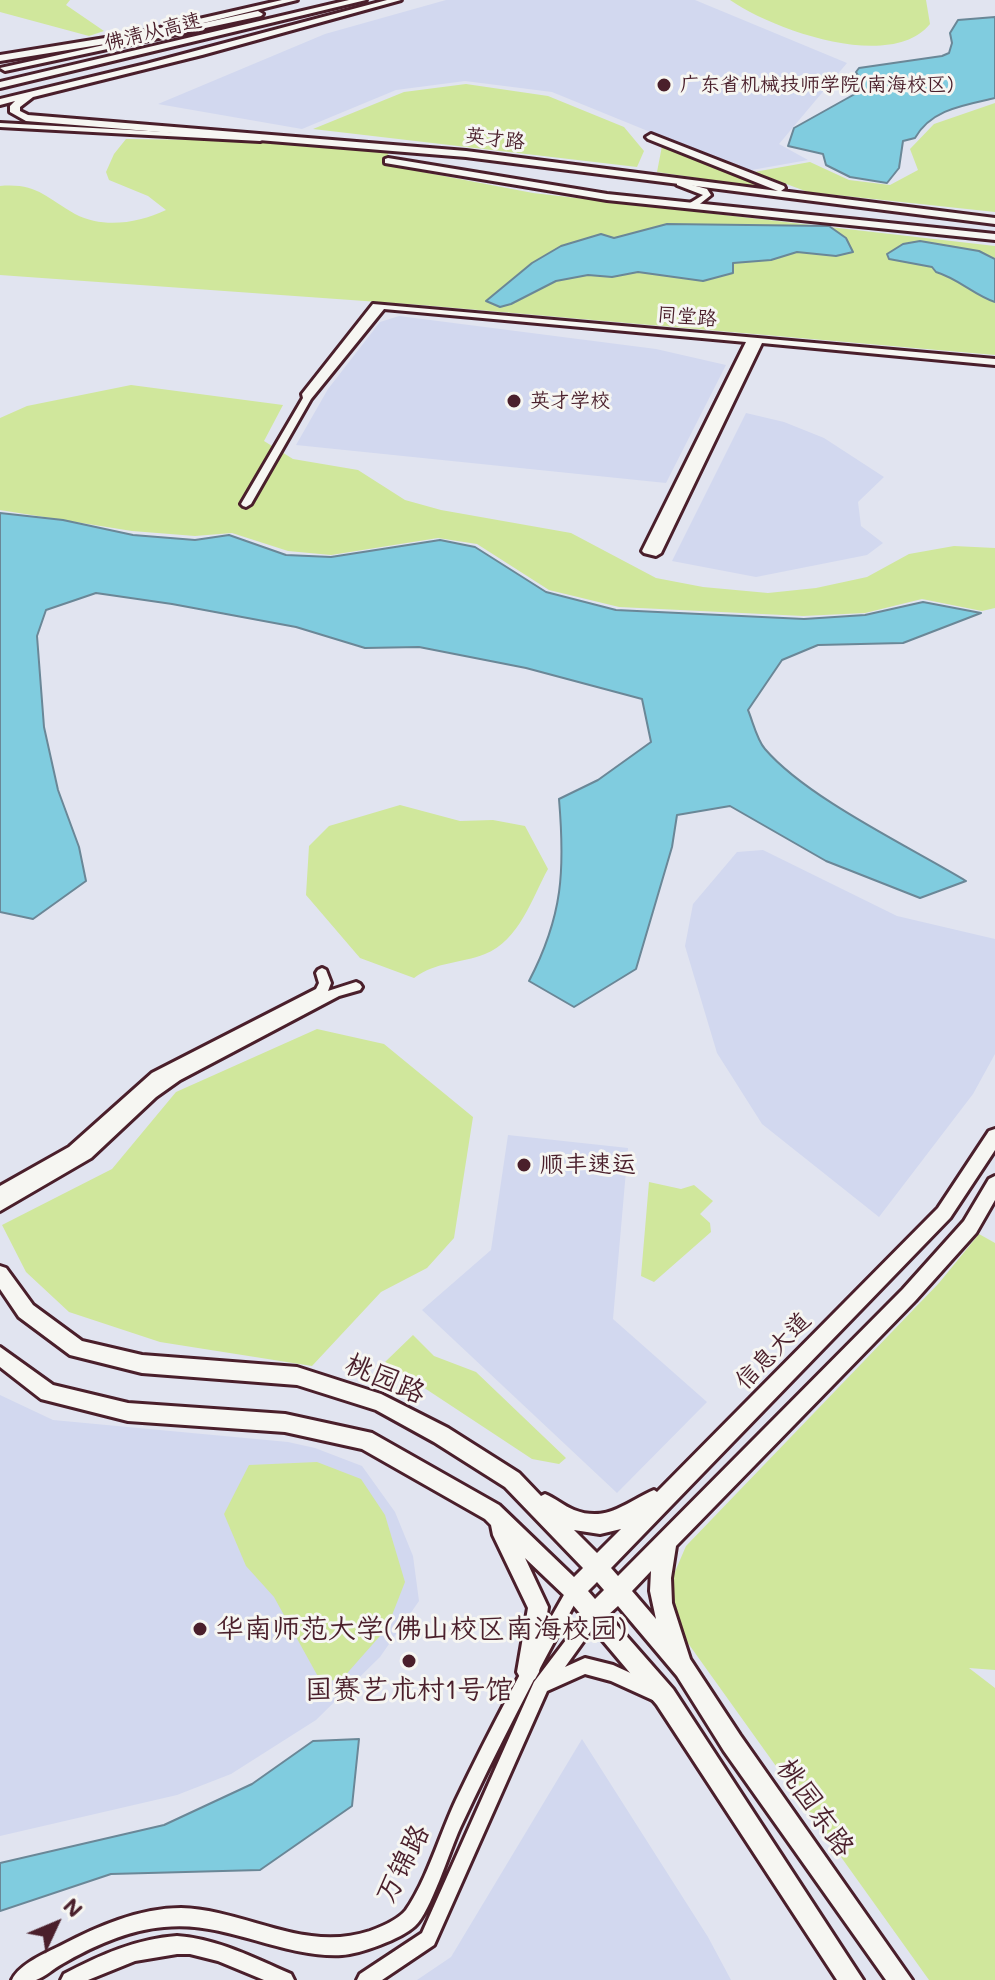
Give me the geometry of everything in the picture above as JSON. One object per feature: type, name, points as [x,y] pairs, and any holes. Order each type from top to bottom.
[{"type":"highway","name":"佛清从高速","points":[[1,68],[328,0]]},
{"type":"highway","name":"佛清从高速","points":[[0,85],[361,0]]},
{"type":"main road","points":[[1,68],[293,0]]},
{"type":"main road","points":[[0,94],[397,0]]},
{"type":"main road","points":[[0,102],[176,62],[275,31]]},
{"type":"main road","name":"英才路","points":[[29,96],[15,106],[15,112],[26,118],[436,150],[995,221]]},
{"type":"main road","points":[[651,137],[804,197]]},
{"type":"main road","points":[[388,161],[593,195],[995,237]]},
{"type":"main road","name":"信息大道","points":[[574,1591],[944,1213],[995,1136]]},
{"type":"main road","points":[[593,1616],[666,1546],[909,1295],[970,1227],[995,1184]]},
{"type":"main road","name":"桃园路","points":[[0,1274],[26,1311],[77,1349],[142,1364],[297,1376],[381,1403],[512,1480],[598,1568],[684,1669]]},
{"type":"main road","points":[[0,1356],[48,1393],[128,1412],[285,1423],[365,1440],[492,1512],[574,1591],[665,1697],[851,1980]]},
{"type":"main road","points":[[512,1480],[566,1518],[598,1525],[621,1523],[682,1482]]},
{"type":"main road","points":[[492,1512],[538,1607],[534,1680]]},
{"type":"main road","points":[[666,1546],[658,1582],[663,1610],[684,1669]]},
{"type":"main road","name":"桃园东路","points":[[684,1669],[732,1743],[900,1980]]},
{"type":"street","name":"英才路","points":[[0,125],[386,148],[692,185],[707,195],[693,205]]},
{"type":"street","name":"同堂路","points":[[246,504],[307,398],[379,307],[995,362]]},
{"type":"street","points":[[651,552],[755,340]]},
{"type":"street","points":[[0,1193],[74,1151],[156,1077],[321,992],[325,983],[322,973]]},
{"type":"street","points":[[0,1205],[86,1154],[152,1093],[176,1076],[336,992],[356,987]]},
{"type":"street","name":"万锦路","points":[[366,1980],[428,1939],[534,1680],[574,1591]]},
{"type":"street","name":"万锦路","points":[[21,1980],[41,1965],[113,1930],[182,1917],[224,1926],[298,1954],[352,1957],[410,1920],[534,1680],[593,1616]]},
{"type":"street","points":[[534,1680],[585,1666],[613,1673],[665,1697]]},
{"type":"street","points":[[70,1980],[117,1956],[178,1945],[215,1954],[285,1980]]},
{"type":"shaded area","name":"广东省机械技师学院(南海校区)","points":[[446,0],[695,0],[847,63],[779,144],[808,160],[746,171],[552,92],[465,81],[396,90],[302,129],[158,104],[325,34]]},
{"type":"shaded area","name":"英才学校","points":[[399,316],[656,349],[726,365],[666,483],[296,445],[328,389],[380,322]]},
{"type":"shaded area","points":[[746,413],[784,422],[824,438],[884,477],[858,502],[861,526],[883,543],[867,555],[756,577],[672,561]]},
{"type":"shaded area","points":[[763,850],[897,916],[995,939],[995,1054],[973,1094],[879,1217],[762,1124],[717,1053],[685,946],[693,904],[737,852]]},
{"type":"shaded area","points":[[508,1135],[628,1148],[613,1319],[707,1402],[617,1493],[422,1310],[491,1250]]},
{"type":"shaded area","name":"华南师范大学(佛山校区南海校园)","points":[[0,1395],[53,1420],[288,1442],[315,1448],[362,1466],[395,1512],[413,1556],[419,1601],[380,1657],[316,1720],[231,1774],[177,1795],[0,1836]]},
{"type":"shaded area","points":[[582,1739],[708,1937],[731,1980],[417,1980],[451,1957]]},
{"type":"green space","points":[[0,0],[70,0],[66,5],[104,31],[89,36],[0,12]]},
{"type":"green space","points":[[730,0],[926,0],[930,24],[912,38],[888,45],[861,45],[802,33],[749,12]]},
{"type":"green space","points":[[466,84],[548,96],[624,127],[644,151],[637,167],[313,129],[404,92]]},
{"type":"green space","points":[[995,103],[995,212],[808,192],[754,172],[810,162],[849,180],[890,185],[918,170],[910,149],[934,124]]},
{"type":"green space","points":[[126,139],[280,141],[389,150],[386,165],[533,193],[995,246],[995,355],[421,305],[0,275],[0,186],[32,189],[75,214],[98,222],[133,221],[166,210],[148,196],[109,180],[106,172],[114,154]]},
{"type":"green space","points":[[662,146],[772,189],[657,172]]},
{"type":"green space","points":[[131,385],[283,405],[264,441],[293,459],[358,470],[405,500],[441,510],[571,533],[656,578],[703,587],[768,593],[816,588],[867,577],[909,554],[954,546],[995,548],[995,608],[982,611],[922,599],[865,613],[803,616],[619,607],[549,590],[477,544],[438,538],[331,555],[288,551],[232,533],[195,536],[132,531],[0,510],[0,418],[27,406]]},
{"type":"green space","points":[[400,805],[460,821],[493,820],[525,826],[548,869],[516,929],[497,948],[476,957],[431,968],[414,978],[360,958],[306,895],[309,846],[329,826]]},
{"type":"green space","points":[[317,1029],[384,1044],[473,1117],[454,1238],[427,1268],[381,1292],[312,1366],[160,1342],[69,1312],[26,1272],[2,1225],[112,1169],[176,1092]]},
{"type":"green space","points":[[649,1182],[681,1189],[694,1185],[713,1201],[700,1214],[710,1223],[711,1232],[654,1282],[641,1276]]},
{"type":"green space","points":[[979,1234],[995,1243],[995,1670],[969,1668],[995,1688],[995,1980],[929,1980],[680,1632],[671,1581],[686,1546],[939,1283]]},
{"type":"green space","points":[[413,1335],[434,1356],[476,1372],[566,1458],[559,1464],[532,1459],[385,1362]]},
{"type":"green space","points":[[317,1462],[361,1479],[385,1515],[405,1582],[387,1628],[342,1679],[321,1682],[274,1597],[246,1566],[224,1514],[249,1465]]},
{"type":"water","points":[[995,17],[995,98],[939,114],[915,138],[903,141],[899,168],[887,183],[850,177],[826,165],[823,154],[788,146],[794,128],[862,90],[864,86],[856,72],[859,68],[942,56],[949,53],[952,43],[950,33],[958,20]]},
{"type":"water","points":[[667,224],[829,226],[846,238],[853,252],[836,256],[797,252],[771,260],[733,263],[733,273],[703,281],[638,272],[612,277],[588,275],[556,281],[500,307],[486,301],[532,263],[561,246],[601,234],[614,238]]},
{"type":"water","points":[[920,241],[979,251],[995,259],[995,302],[936,272],[932,267],[889,259],[887,254],[903,244]]},
{"type":"water","points":[[0,513],[63,520],[133,535],[195,540],[229,535],[286,555],[331,557],[440,540],[475,547],[546,592],[616,610],[804,619],[865,615],[923,602],[981,613],[903,643],[818,645],[782,660],[748,710],[757,736],[783,767],[832,803],[966,881],[920,898],[826,861],[730,806],[677,815],[672,847],[636,969],[574,1007],[529,981],[549,935],[559,892],[562,848],[559,799],[598,780],[651,742],[642,699],[526,668],[419,647],[365,648],[296,627],[96,593],[46,610],[37,636],[44,727],[58,790],[79,847],[86,881],[33,919],[0,912]]},
{"type":"water","points":[[359,1739],[352,1806],[260,1870],[111,1874],[0,1911],[0,1863],[164,1825],[252,1784],[313,1741]]},
{"type":"place","name":"广东省机械技师学院(南海校区)","points":[[664,85]]},
{"type":"place","name":"英才学校","points":[[514,401]]},
{"type":"place","name":"顺丰速运","points":[[524,1165]]},
{"type":"place","name":"华南师范大学(佛山校区南海校园)","points":[[200,1629]]},
{"type":"place","name":"国赛艺术村1号馆","points":[[409,1661]]}]
